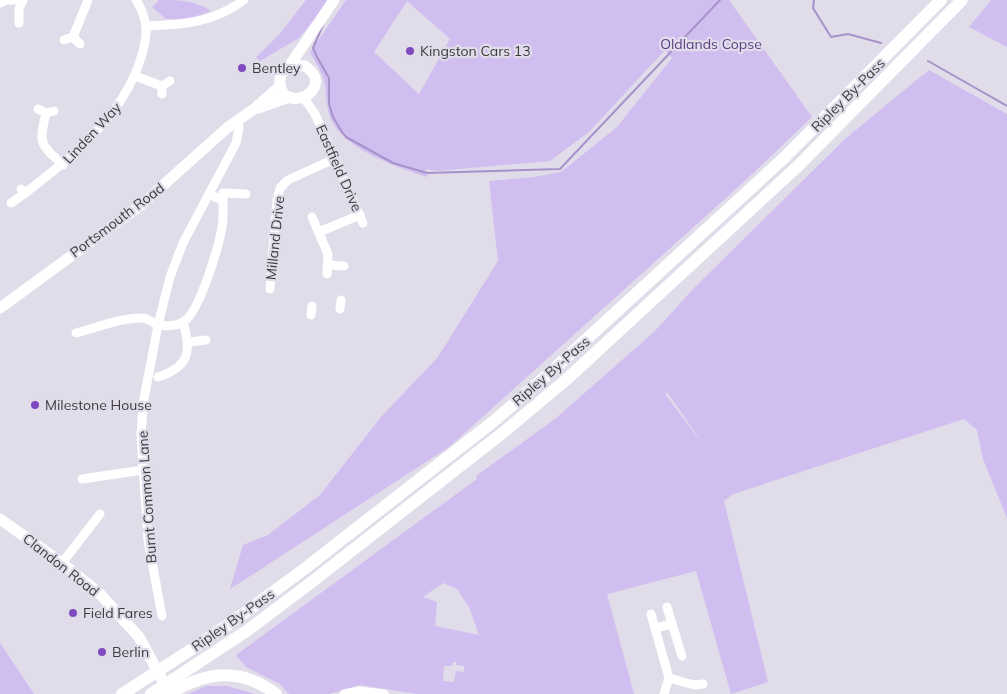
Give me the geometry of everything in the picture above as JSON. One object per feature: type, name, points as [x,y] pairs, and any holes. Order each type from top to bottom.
[{"type":"highway","name":"Ripley By-Pass","points":[[122,694],[253,607],[494,421],[554,369],[786,157],[941,0]]},
{"type":"highway","name":"Ripley By-Pass","points":[[151,694],[248,630],[505,431],[567,379],[798,166],[962,0]]},
{"type":"highway","points":[[169,694],[202,678],[230,675],[255,681],[276,694]]},
{"type":"main road","name":"Portsmouth Road","points":[[0,308],[141,205],[227,128],[254,109],[280,86],[282,72],[290,65],[333,2]]},
{"type":"main road","points":[[307,38],[308,68]]},
{"type":"main road","points":[[290,65],[300,64],[308,68],[313,75],[314,87],[307,95]]},
{"type":"main road","points":[[280,86],[285,95],[290,97]]},
{"type":"main road","name":"Portsmouth Road","points":[[254,109],[290,97],[307,95]]},
{"type":"main road","name":"Clandon Road","points":[[0,519],[62,563],[100,594],[140,639],[169,694]]},
{"type":"street","points":[[0,3],[7,0],[23,0],[19,9],[19,23]]},
{"type":"street","points":[[80,44],[69,39],[88,0]]},
{"type":"street","points":[[136,0],[143,11],[147,26],[197,22],[222,14],[244,0]]},
{"type":"street","name":"Linden Way","points":[[11,203],[22,191],[63,165],[110,117],[135,76],[146,40],[147,26]]},
{"type":"street","points":[[135,76],[165,87]]},
{"type":"street","name":"Eastfield Drive","points":[[307,95],[361,219],[319,232]]},
{"type":"street","points":[[46,111],[41,134],[44,145],[48,153],[63,165]]},
{"type":"street","name":"Burnt Common Lane","points":[[162,616],[148,540],[141,436],[142,404],[158,325],[176,259],[229,154],[233,150],[238,137],[238,119]]},
{"type":"street","name":"Burnt Common Lane","points":[[227,128],[232,136],[229,154]]},
{"type":"street","name":"Milland Drive","points":[[270,289],[277,200],[280,188],[288,180],[334,159]]},
{"type":"street","points":[[76,333],[132,318],[146,318],[158,325],[171,326],[183,322],[194,311],[207,278],[223,220],[223,193],[246,194]]},
{"type":"street","points":[[209,194],[223,201]]},
{"type":"street","points":[[312,217],[328,254],[327,274]]},
{"type":"street","points":[[328,264],[344,266]]},
{"type":"street","points":[[90,319],[92,329]]},
{"type":"street","points":[[158,377],[176,370],[183,363],[188,342],[183,322]]},
{"type":"street","points":[[188,342],[206,340]]},
{"type":"street","points":[[82,479],[143,470]]},
{"type":"street","points":[[62,563],[100,514]]},
{"type":"street","points":[[667,607],[682,656]]},
{"type":"street","points":[[651,614],[669,678],[664,694]]},
{"type":"street","points":[[655,628],[672,624]]},
{"type":"street","points":[[669,678],[694,685],[703,684]]},
{"type":"street","points":[[344,694],[359,691],[384,694]]},
{"type":"green space","points":[[159,0],[193,3],[211,11],[188,19],[166,19],[152,7]]},
{"type":"green space","points":[[306,0],[329,0],[299,38],[260,61],[256,57],[279,35]]},
{"type":"green space","name":"Oldlands Copse","points":[[346,0],[729,0],[812,117],[747,179],[449,447],[230,589],[243,545],[268,535],[320,495],[381,417],[438,357],[498,261],[489,181],[534,177],[561,172],[617,127],[672,58],[665,50],[589,132],[550,161],[437,171],[426,169],[427,177],[403,169],[363,151],[341,134],[331,120],[324,80],[310,52]],"holes":[[[407,1],[450,39],[419,94],[374,52]]]},
{"type":"green space","points":[[991,0],[1007,0],[1007,47],[969,27]]},
{"type":"green space","points":[[929,70],[1007,114],[1007,518],[983,459],[977,430],[964,419],[733,494],[724,501],[768,682],[731,694],[696,571],[607,594],[634,694],[417,694],[360,685],[329,694],[289,694],[280,684],[246,667],[236,655],[477,479],[476,476],[555,419],[654,332],[693,289],[846,138]],"holes":[[[667,392],[705,447],[665,394]],[[443,583],[457,589],[469,607],[479,635],[435,626],[437,602],[423,597]],[[453,662],[456,662],[456,665],[464,666],[464,672],[456,671],[454,682],[443,681],[444,666],[452,666]]]},
{"type":"green space","points":[[0,643],[34,694],[0,694]]},
{"type":"green space","points":[[206,686],[227,686],[255,694],[189,694]]},
{"type":"waterway","points":[[323,25],[313,48],[329,78],[329,104],[333,117],[346,137],[393,163],[427,173],[560,169],[720,0]]},
{"type":"waterway","points":[[814,0],[813,8],[831,37],[848,34],[881,43]]},
{"type":"waterway","points":[[928,61],[1007,106]]},
{"type":"place","name":"Kingston Cars 13","points":[[410,51]]},
{"type":"place","name":"Bentley","points":[[242,68]]},
{"type":"place","name":"Milestone House","points":[[35,405]]},
{"type":"place","name":"Field Fares","points":[[73,613]]},
{"type":"place","name":"Berlin","points":[[102,652]]}]
